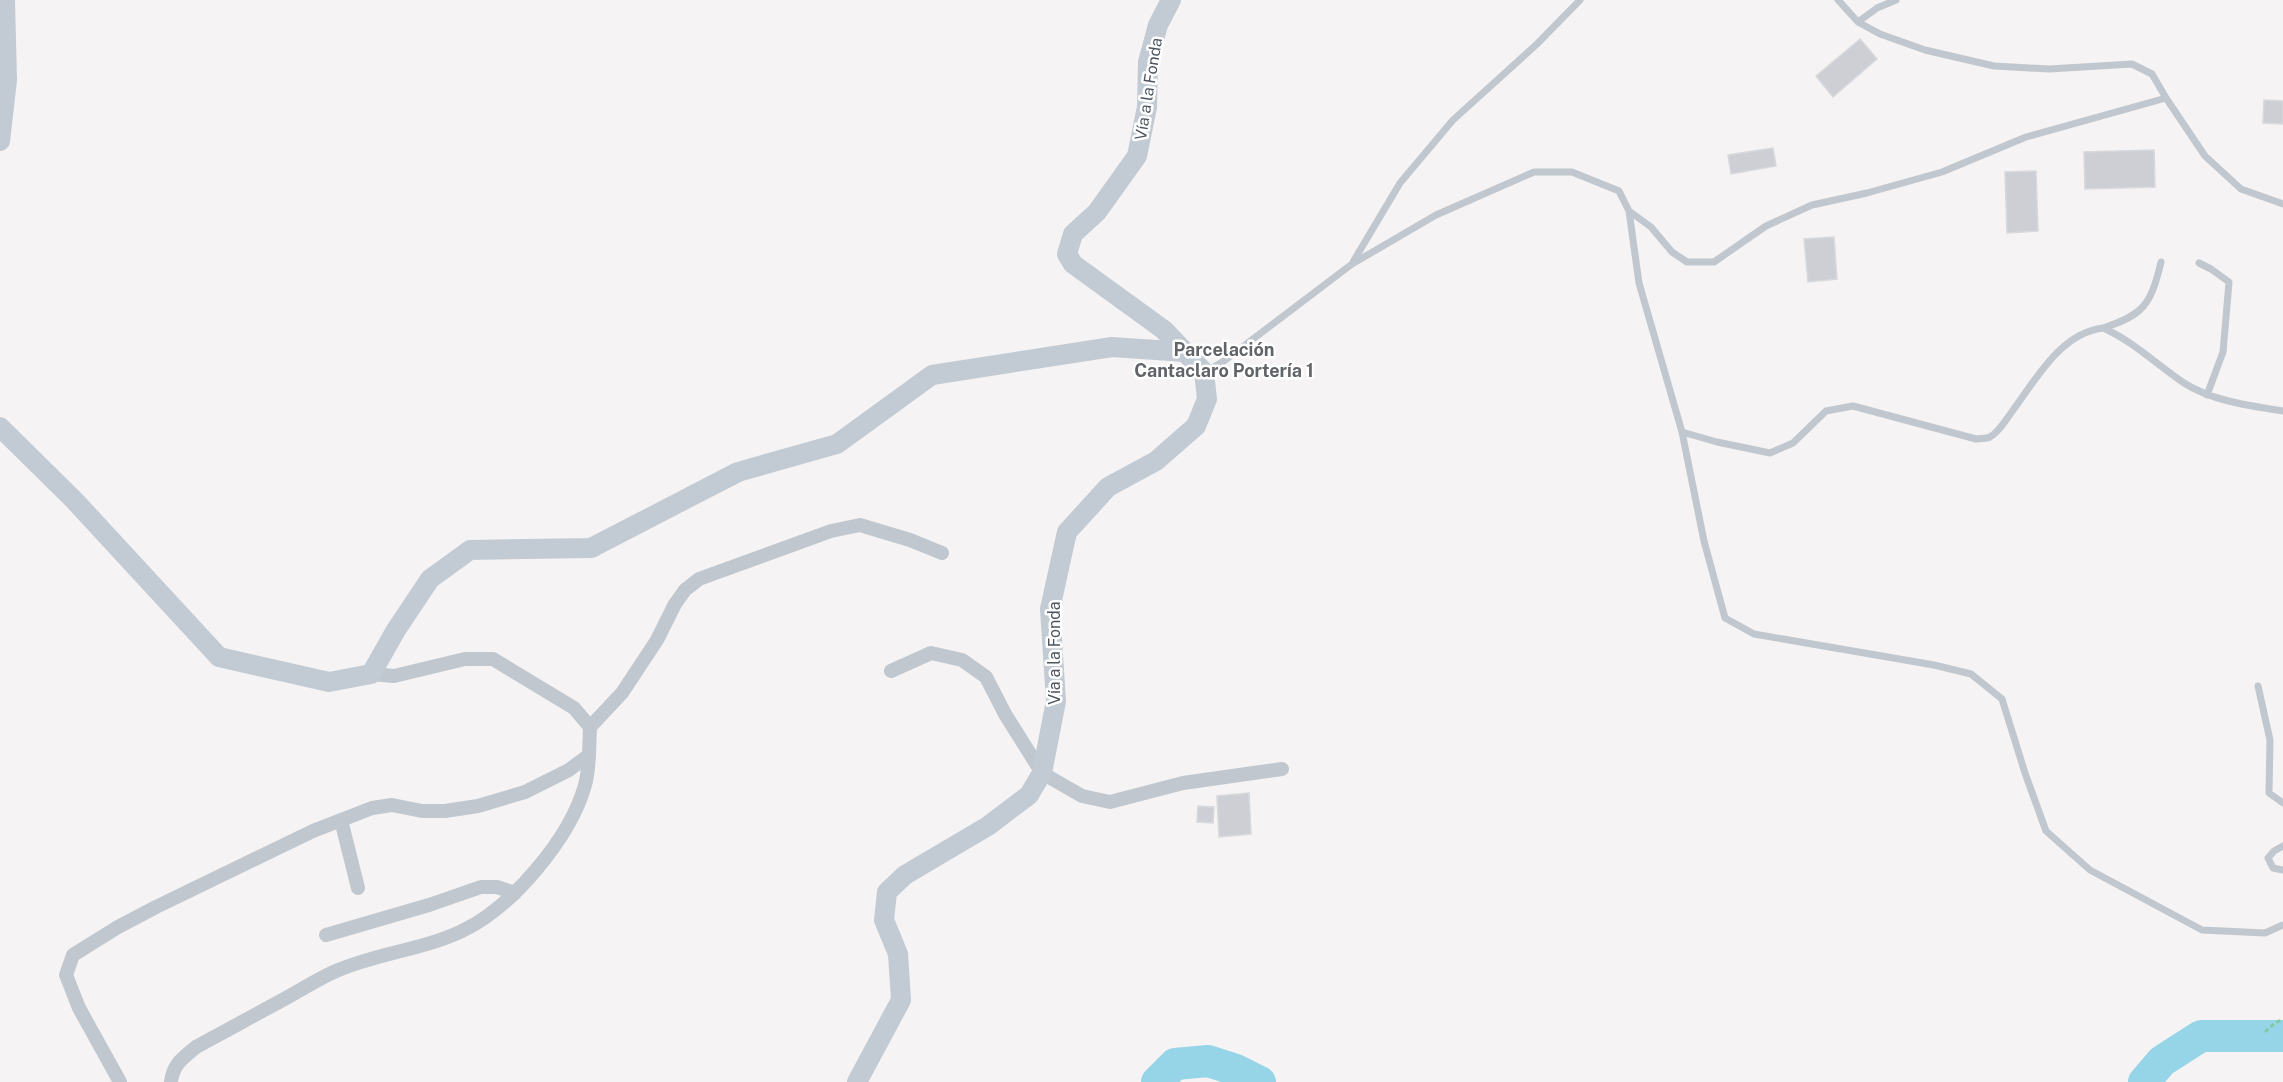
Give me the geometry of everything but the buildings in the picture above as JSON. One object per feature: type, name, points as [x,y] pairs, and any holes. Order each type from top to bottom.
[{"type":"street","points":[[0,141],[7,80],[5,0]]},
{"type":"street","name":"Vía a la Fonda","points":[[857,1082],[901,1000],[898,954],[884,920],[887,892],[905,875],[988,826],[1029,795],[1042,773],[1056,700],[1050,609],[1067,532],[1108,487],[1156,461],[1196,426],[1207,399],[1204,372],[1164,330],[1073,264],[1067,254],[1073,234],[1096,212],[1137,156],[1147,107],[1148,62],[1158,25],[1171,0]]},
{"type":"street","points":[[370,674],[430,579],[470,550],[591,548],[738,472],[837,444],[932,375],[1112,347],[1185,352]]},
{"type":"street","points":[[0,428],[74,500],[219,657],[329,682],[370,674],[394,676],[465,659],[493,659],[574,708],[590,727]]},
{"type":"street","points":[[171,1082],[172,1072],[178,1061],[196,1047],[245,1019],[336,971],[386,954],[426,945],[461,932],[494,913],[515,893],[553,847],[571,818],[585,785],[590,727],[622,693],[657,640],[675,604],[685,590],[699,579],[831,531],[860,525],[910,540],[942,553]]},
{"type":"street","points":[[891,671],[931,653],[962,660],[986,677],[1005,714],[1042,773],[1082,796],[1110,802],[1183,783],[1282,769]]},
{"type":"street","points":[[120,1082],[79,1008],[66,975],[73,955],[156,907],[313,831],[341,820],[372,808],[392,805],[422,811],[445,811],[478,806],[525,792],[569,770],[589,755]]},
{"type":"street","points":[[341,820],[358,888]]},
{"type":"street","points":[[326,935],[429,905],[481,887],[497,887],[515,893]]},
{"type":"lane","points":[[1352,264],[1400,183],[1453,120],[1537,44],[1580,0]]},
{"type":"lane","points":[[1838,0],[1858,22],[1880,34],[1925,50],[1994,66],[2049,69],[2132,64],[2152,74],[2205,156],[2241,189],[2283,204]]},
{"type":"lane","points":[[1858,22],[1877,8],[1896,0]]},
{"type":"lane","points":[[1629,211],[1651,227],[1672,252],[1687,262],[1714,262],[1766,226],[1812,205],[1867,193],[1942,172],[2026,137],[2166,98]]},
{"type":"lane","points":[[1204,372],[1224,361],[1352,264],[1436,215],[1534,172],[1572,172],[1619,191],[1629,211],[1639,283],[1682,432],[1704,541],[1725,618],[1754,634],[1934,665],[1971,674],[2002,699],[2046,831],[2090,870],[2202,930],[2265,933],[2283,925]]},
{"type":"lane","points":[[1682,432],[1770,453],[1793,443],[1826,411],[1853,406],[1976,439],[1988,438],[1999,430],[2040,374],[2068,342],[2084,332],[2103,328],[2141,310],[2149,297],[2161,262]]},
{"type":"lane","points":[[2199,263],[2229,282],[2223,352],[2207,395]]},
{"type":"lane","points":[[2103,328],[2130,343],[2186,384],[2207,395],[2283,411]]},
{"type":"lane","points":[[2258,686],[2270,740],[2269,793],[2283,803]]},
{"type":"lane","points":[[2283,846],[2268,858],[2273,868],[2283,870]]},
{"type":"path","points":[[2265,1032],[2276,1022],[2283,1020]]},
{"type":"waterway","points":[[2144,1082],[2162,1061],[2201,1036],[2283,1036]]},
{"type":"waterway","points":[[1157,1082],[1175,1064],[1208,1061],[1236,1070],[1260,1082]]},
{"type":"district","name":"Parcelación Cantaclaro Portería 1","points":[[1224,360]]}]
